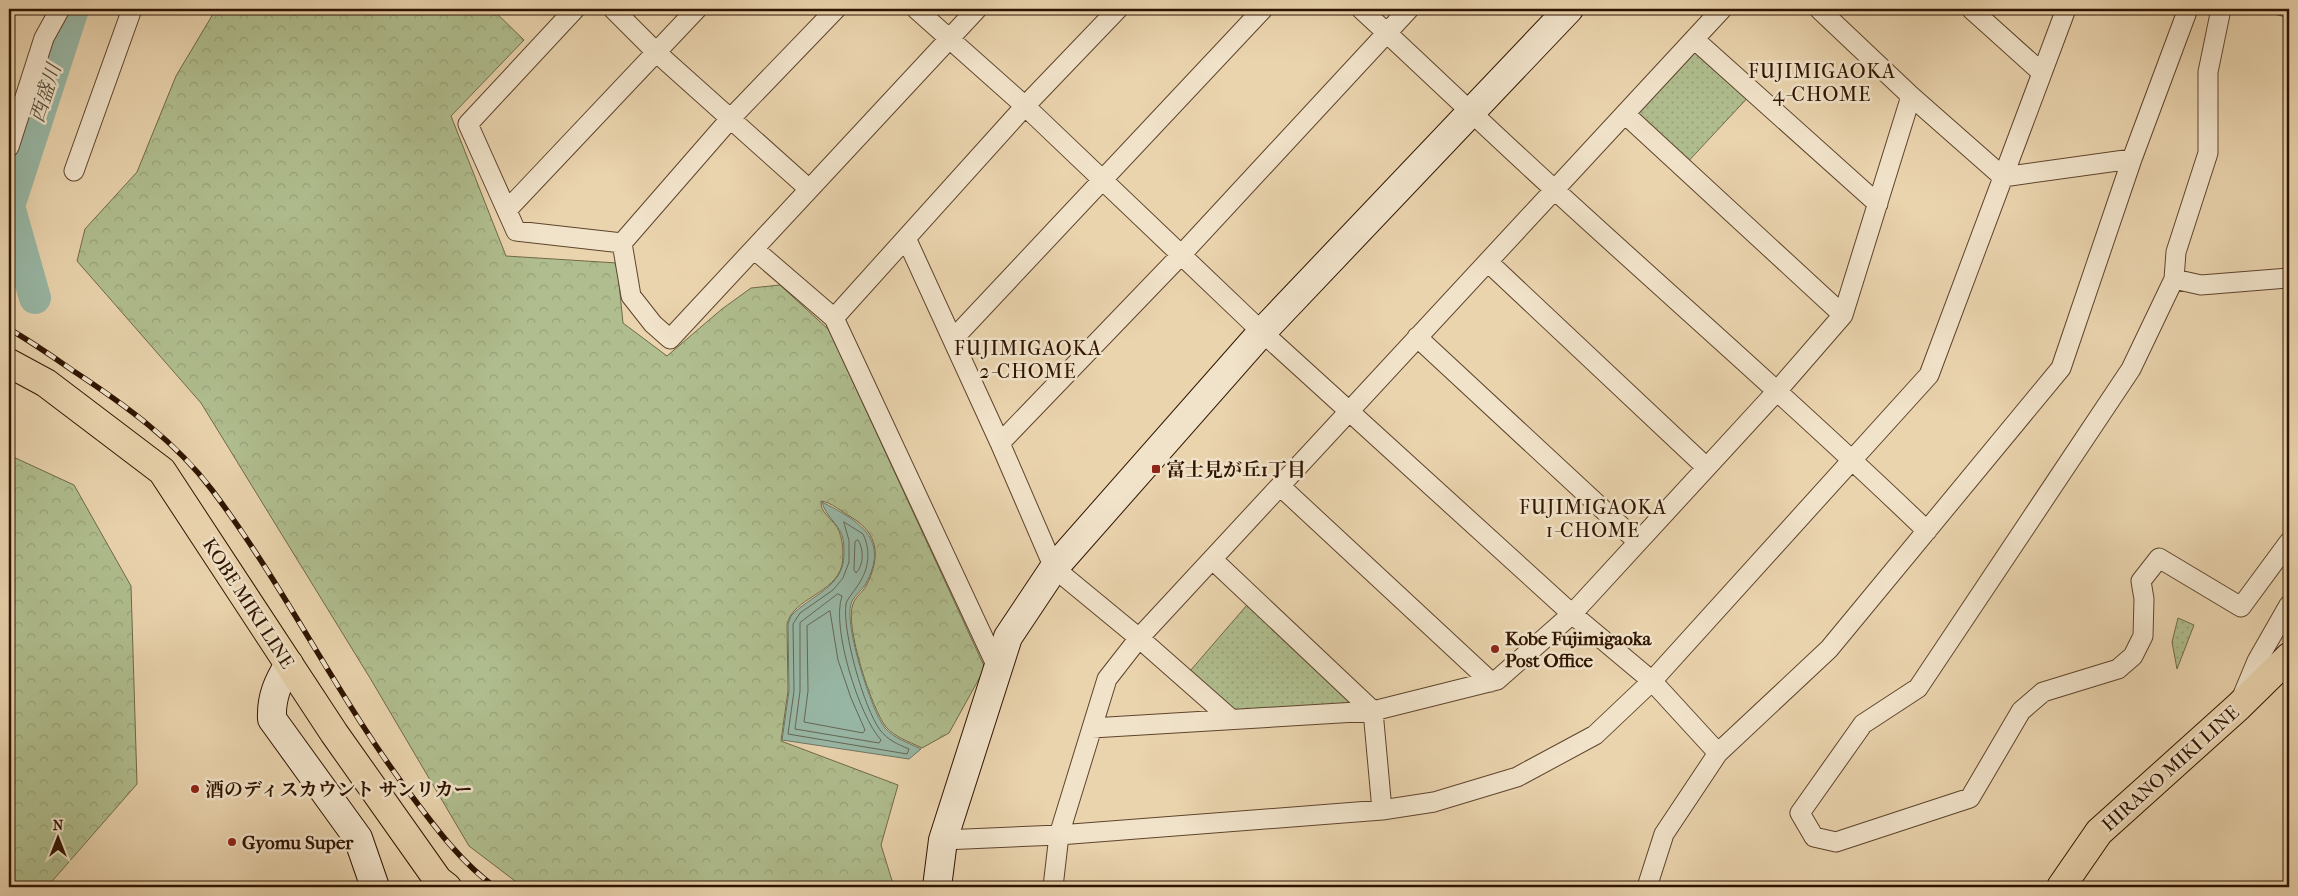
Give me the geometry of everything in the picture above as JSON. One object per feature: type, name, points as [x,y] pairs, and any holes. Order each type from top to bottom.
[{"type":"main road","name":"KOBE MIKI LINE","points":[[9,363],[46,383],[162,471],[285,669],[334,733],[438,880],[447,887]]},
{"type":"main road","name":"HIRANO MIKI LINE","points":[[2061,887],[2099,832],[2238,707],[2289,657]]},
{"type":"street","points":[[9,147],[44,38],[60,9]]},
{"type":"street","points":[[74,171],[132,9]]},
{"type":"street","points":[[575,9],[468,124],[516,230],[622,243]]},
{"type":"street","points":[[613,9],[657,53],[809,189]]},
{"type":"street","points":[[507,210],[697,9]]},
{"type":"street","points":[[622,243],[730,119],[836,9]]},
{"type":"street","points":[[916,9],[1025,106],[1262,332],[1572,614],[1652,681],[1718,754]]},
{"type":"street","points":[[622,243],[631,296],[653,324],[670,338],[755,250],[809,189],[977,9]]},
{"type":"street","points":[[834,318],[1025,106],[1118,9]]},
{"type":"street","points":[[953,339],[1263,9]]},
{"type":"street","points":[[1361,9],[1555,190],[1853,459],[1927,530]]},
{"type":"street","points":[[1000,443],[1181,254],[1409,9]]},
{"type":"street","points":[[937,887],[943,840],[1008,637],[1054,568],[1262,332],[1569,9]]},
{"type":"street","points":[[1053,887],[1059,835],[1107,679],[1139,638],[1722,9]]},
{"type":"street","points":[[1819,9],[1911,96],[2003,177],[2132,159]]},
{"type":"street","points":[[1971,9],[2041,72]]},
{"type":"street","points":[[943,840],[1059,835],[1382,810],[1434,802],[1517,777],[1596,735],[1652,681],[1929,375],[2066,9]]},
{"type":"street","points":[[1647,887],[1664,834],[1718,754],[1829,649],[2062,368],[2132,159],[2188,9]]},
{"type":"street","points":[[2221,9],[2208,72],[2208,153],[2176,252],[2174,279],[2131,369],[1918,688],[1863,724],[1800,813],[1814,836],[1836,842],[1970,798],[2021,710],[2043,692],[2118,669],[2132,656],[2143,636],[2144,599],[2141,581],[2158,558],[2241,607],[2289,542]]},
{"type":"street","points":[[1694,39],[1878,204]]},
{"type":"street","points":[[1092,728],[1373,712],[1497,680],[1572,614],[1777,391],[1843,315],[1911,96]]},
{"type":"street","points":[[1625,114],[1843,315]]},
{"type":"street","points":[[906,238],[1000,443],[1054,568],[1139,638],[1231,719]]},
{"type":"street","points":[[755,250],[834,318],[998,668]]},
{"type":"street","points":[[1488,262],[1706,467]]},
{"type":"street","points":[[2174,279],[2201,285],[2289,278]]},
{"type":"street","points":[[1418,337],[1638,542]]},
{"type":"street","points":[[1280,486],[1490,682]]},
{"type":"street","points":[[1212,559],[1373,712],[1382,810]]},
{"type":"street","points":[[2238,707],[2257,661],[2289,605]]},
{"type":"street","points":[[285,669],[271,703],[272,719],[358,838],[375,887]]},
{"type":"green space","points":[[216,9],[492,9],[524,40],[451,116],[506,256],[617,263],[623,323],[667,356],[722,309],[751,288],[780,285],[829,330],[985,668],[949,733],[922,748],[898,737],[886,727],[880,718],[861,667],[852,629],[851,614],[854,601],[865,588],[871,575],[874,565],[875,547],[867,531],[860,524],[833,505],[821,501],[824,512],[837,527],[841,536],[842,565],[838,575],[831,583],[798,607],[791,615],[787,624],[788,691],[781,741],[898,785],[881,845],[894,887],[523,887],[469,846],[370,678],[201,403],[77,261],[85,229],[137,172],[176,76]]},
{"type":"green space","points":[[2256,9],[2289,9],[2289,18]]},
{"type":"green space","points":[[1694,39],[1753,92],[1683,167],[1625,114]]},
{"type":"green space","points":[[9,455],[74,485],[131,586],[137,784],[47,887],[9,887]]},
{"type":"green space","points":[[1253,598],[1373,711],[1231,719],[1184,678]]},
{"type":"green space","points":[[2178,618],[2194,625],[2177,669],[2172,642]]},
{"type":"water","points":[[822,502],[859,524],[873,544],[872,569],[865,585],[855,596],[851,604],[851,629],[866,687],[879,719],[893,735],[921,749],[909,759],[782,740],[789,691],[788,624],[791,616],[832,583],[843,566],[844,543],[842,535]]},
{"type":"waterway","name":"西盛川","points":[[9,206],[73,9]]},
{"type":"waterway","name":"西盛川","points":[[9,206],[35,298]]},
{"type":"railway","points":[[9,329],[51,355],[131,411],[166,440],[198,472],[239,527],[387,762],[451,846],[472,868],[495,887]]},
{"type":"place","name":"富士見が丘1丁目","points":[[1156,469]]},
{"type":"place","name":"Kobe Fujimigaoka Post Office","points":[[1495,649]]},
{"type":"place","name":"酒のディスカウント サンリカー","points":[[195,789]]},
{"type":"place","name":"Gyomu Super","points":[[232,842]]},
{"type":"district","name":"FUJIMIGAOKA 4-CHOME","points":[[1822,82]]},
{"type":"district","name":"FUJIMIGAOKA 2-CHOME","points":[[1028,360]]},
{"type":"district","name":"FUJIMIGAOKA 1-CHOME","points":[[1593,518]]}]
